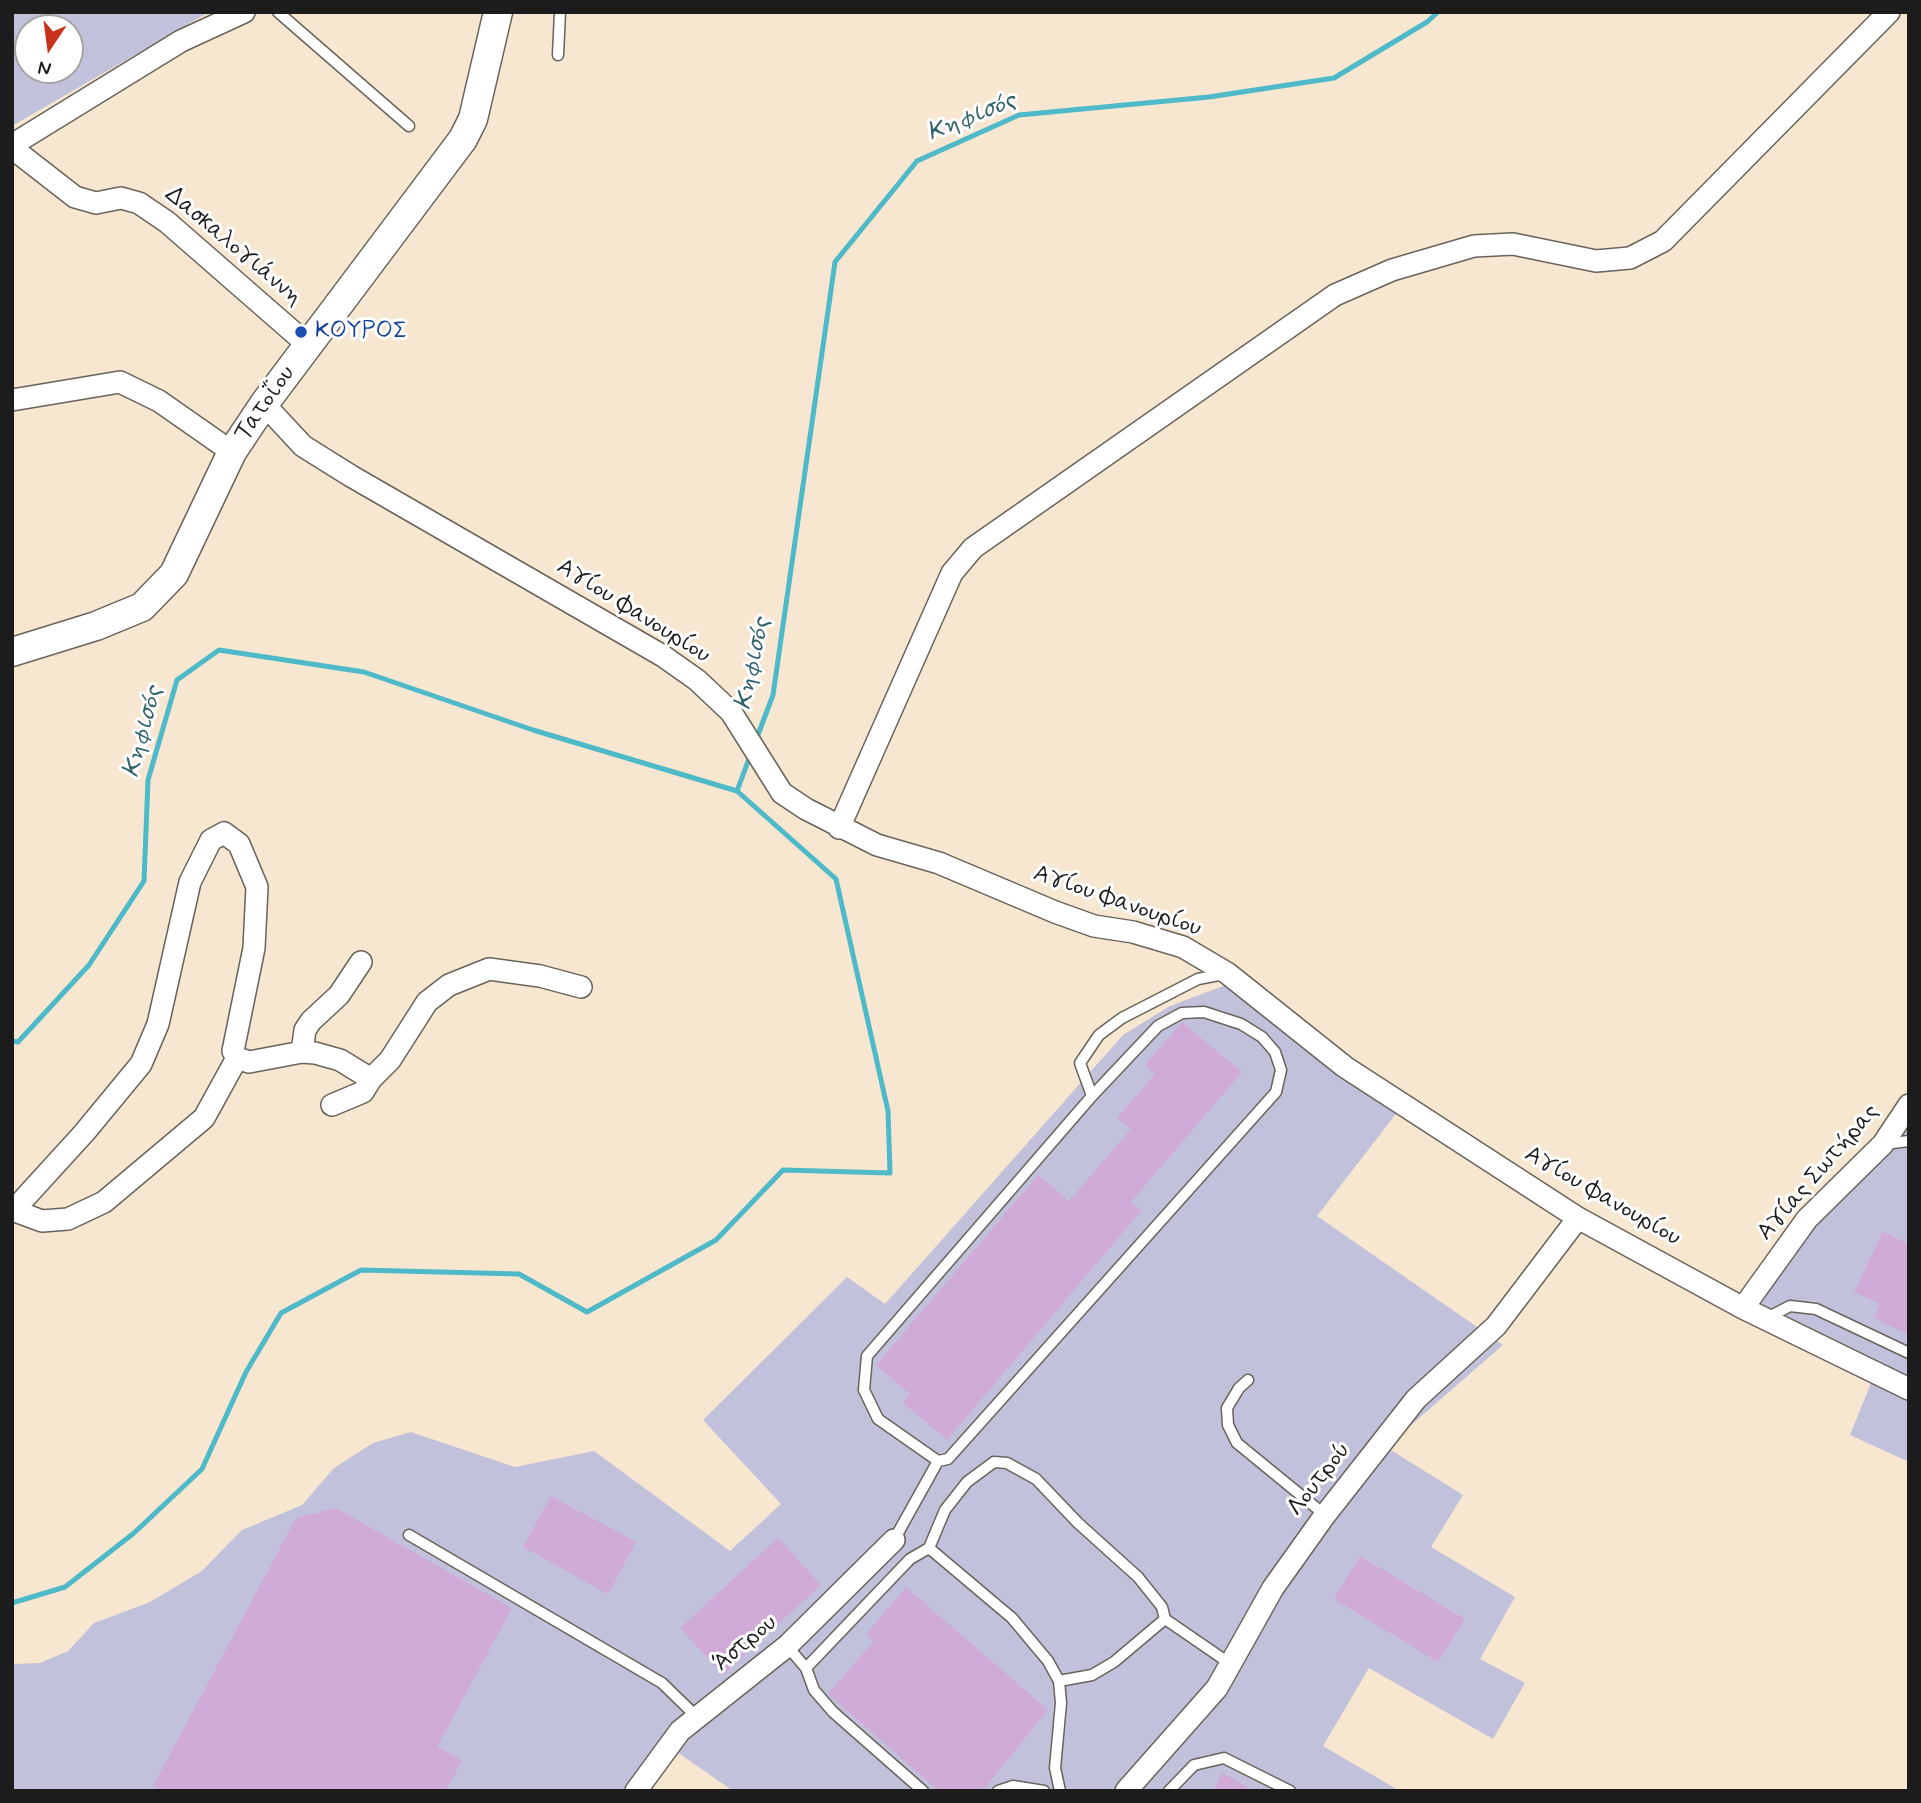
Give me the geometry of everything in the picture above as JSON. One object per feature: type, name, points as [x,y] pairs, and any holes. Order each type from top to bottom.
[{"type":"main road","name":"Τατοΐου","points":[[12,652],[107,622],[142,607],[174,574],[232,452],[264,404],[463,139],[473,119],[498,12]]},
{"type":"street","points":[[12,147],[181,41],[244,12]]},
{"type":"street","points":[[839,828],[952,573],[973,548],[1335,295],[1392,270],[1474,246],[1513,244],[1597,261],[1630,258],[1663,241],[1889,12]]},
{"type":"street","name":"Δασκαλογιάννη","points":[[12,147],[75,197],[96,203],[121,198],[139,203],[158,215],[308,345]]},
{"type":"street","points":[[12,400],[120,383],[159,401],[232,452]]},
{"type":"street","name":"Αγίου Φανουρίου","points":[[264,404],[303,446],[663,656],[697,680],[732,712],[782,793],[839,828],[877,845],[939,863],[1094,926],[1133,932],[1183,947],[1227,973],[1345,1068],[1578,1218],[1765,1319],[1909,1389]]},
{"type":"street","points":[[224,833],[239,844],[257,887],[254,948],[233,1042],[237,1058],[204,1118],[104,1202],[68,1219],[42,1221],[13,1211],[141,1064],[158,1024],[190,882],[211,841],[224,833]]},
{"type":"street","points":[[302,1052],[305,1030],[339,995],[361,962]]},
{"type":"street","points":[[332,1105],[363,1092],[371,1079],[390,1060],[427,1002],[449,985],[470,975],[489,969],[540,975],[581,987]]},
{"type":"street","points":[[237,1058],[260,1062],[302,1052],[340,1060],[371,1079]]},
{"type":"street","name":"Αγίας Σωτήρας","points":[[1744,1308],[1807,1219],[1883,1144],[1909,1105]]},
{"type":"street","name":"Λουτρού","points":[[1126,1791],[1217,1688],[1272,1588],[1416,1399],[1496,1326],[1578,1218]]},
{"type":"street","name":"Άστρου","points":[[636,1791],[666,1746],[697,1717],[787,1646],[894,1540]]},
{"type":"lane","points":[[278,12],[409,126]]},
{"type":"lane","points":[[558,55],[560,12]]},
{"type":"lane","points":[[1092,1096],[1080,1063],[1099,1035],[1122,1018],[1186,985],[1227,973]]},
{"type":"lane","points":[[1204,1012],[1241,1024],[1262,1037],[1275,1052],[1281,1069],[1276,1092],[948,1459],[938,1461],[878,1419],[864,1390],[867,1356],[1092,1096],[1158,1026],[1182,1013],[1204,1012]]},
{"type":"lane","points":[[1883,1144],[1909,1140]]},
{"type":"lane","points":[[1765,1319],[1790,1307],[1816,1309],[1909,1353]]},
{"type":"lane","points":[[1248,1380],[1239,1388],[1227,1408],[1228,1425],[1237,1443],[1325,1515]]},
{"type":"lane","points":[[894,1540],[938,1461]]},
{"type":"lane","points":[[806,1668],[910,1559],[929,1548],[945,1510],[967,1482],[994,1462],[1007,1463],[1036,1479],[1078,1523],[1138,1577],[1158,1600],[1165,1619],[1232,1665]]},
{"type":"lane","points":[[410,1535],[662,1683],[697,1717]]},
{"type":"lane","points":[[929,1548],[1012,1618],[1048,1661],[1059,1681],[1061,1703],[1055,1768],[1060,1791]]},
{"type":"lane","points":[[1059,1681],[1092,1675],[1114,1662],[1165,1619]]},
{"type":"lane","points":[[787,1646],[806,1668],[814,1690],[833,1712],[923,1791]]},
{"type":"lane","points":[[1169,1791],[1194,1765],[1224,1758],[1290,1791]]},
{"type":"lane","points":[[998,1791],[1013,1786],[1044,1791]]},
{"type":"shaded area","points":[[12,12],[209,12],[12,126]]},
{"type":"shaded area","points":[[1245,978],[1406,1101],[1317,1216],[1503,1345],[1386,1447],[1463,1495],[1431,1547],[1515,1597],[1480,1659],[1525,1683],[1493,1739],[1369,1668],[1323,1746],[1400,1791],[733,1791],[670,1747],[643,1791],[12,1791],[12,1664],[40,1663],[68,1651],[94,1623],[150,1602],[202,1571],[242,1530],[302,1505],[334,1468],[373,1443],[411,1432],[515,1467],[594,1451],[730,1551],[781,1504],[703,1420],[847,1277],[885,1304],[1123,1035],[1170,1006]]},
{"type":"shaded area","points":[[1909,1094],[1909,1462],[1850,1435],[1871,1383],[1732,1312],[1877,1141]]},
{"type":"building","points":[[1182,1022],[1242,1072],[1131,1202],[1141,1211],[947,1440],[903,1403],[910,1394],[876,1365],[1038,1175],[1069,1201],[1131,1129],[1117,1118],[1155,1074],[1145,1065]]},
{"type":"building","points":[[1883,1232],[1909,1244],[1909,1335],[1874,1318],[1880,1304],[1854,1292]]},
{"type":"building","points":[[551,1496],[636,1542],[608,1594],[523,1547]]},
{"type":"building","points":[[336,1508],[512,1608],[437,1747],[462,1760],[446,1791],[161,1791],[153,1786],[296,1518]]},
{"type":"building","points":[[778,1538],[821,1585],[723,1675],[680,1628]]},
{"type":"building","points":[[1360,1556],[1465,1619],[1438,1662],[1334,1599]]},
{"type":"building","points":[[906,1587],[1048,1710],[982,1791],[939,1791],[828,1694],[874,1641],[866,1634]]},
{"type":"building","points":[[1222,1773],[1254,1791],[1213,1791]]},
{"type":"waterway","name":"Κηφισός","points":[[756,740],[773,695],[835,262],[917,161],[1019,115],[1209,97],[1334,78],[1427,22],[1438,12]]},
{"type":"waterway","name":"Κηφισός","points":[[12,1041],[18,1042],[89,965],[144,881],[148,780],[177,680],[219,650],[364,672],[533,730],[737,791],[750,756]]},
{"type":"waterway","points":[[12,1603],[65,1587],[134,1533],[202,1469],[246,1372],[281,1313],[361,1270],[519,1274],[587,1312],[716,1240],[783,1170],[890,1173],[888,1111],[836,879],[737,791]]},
{"type":"place","name":"ΚΟΥΡΟΣ","points":[[301,332]]}]
